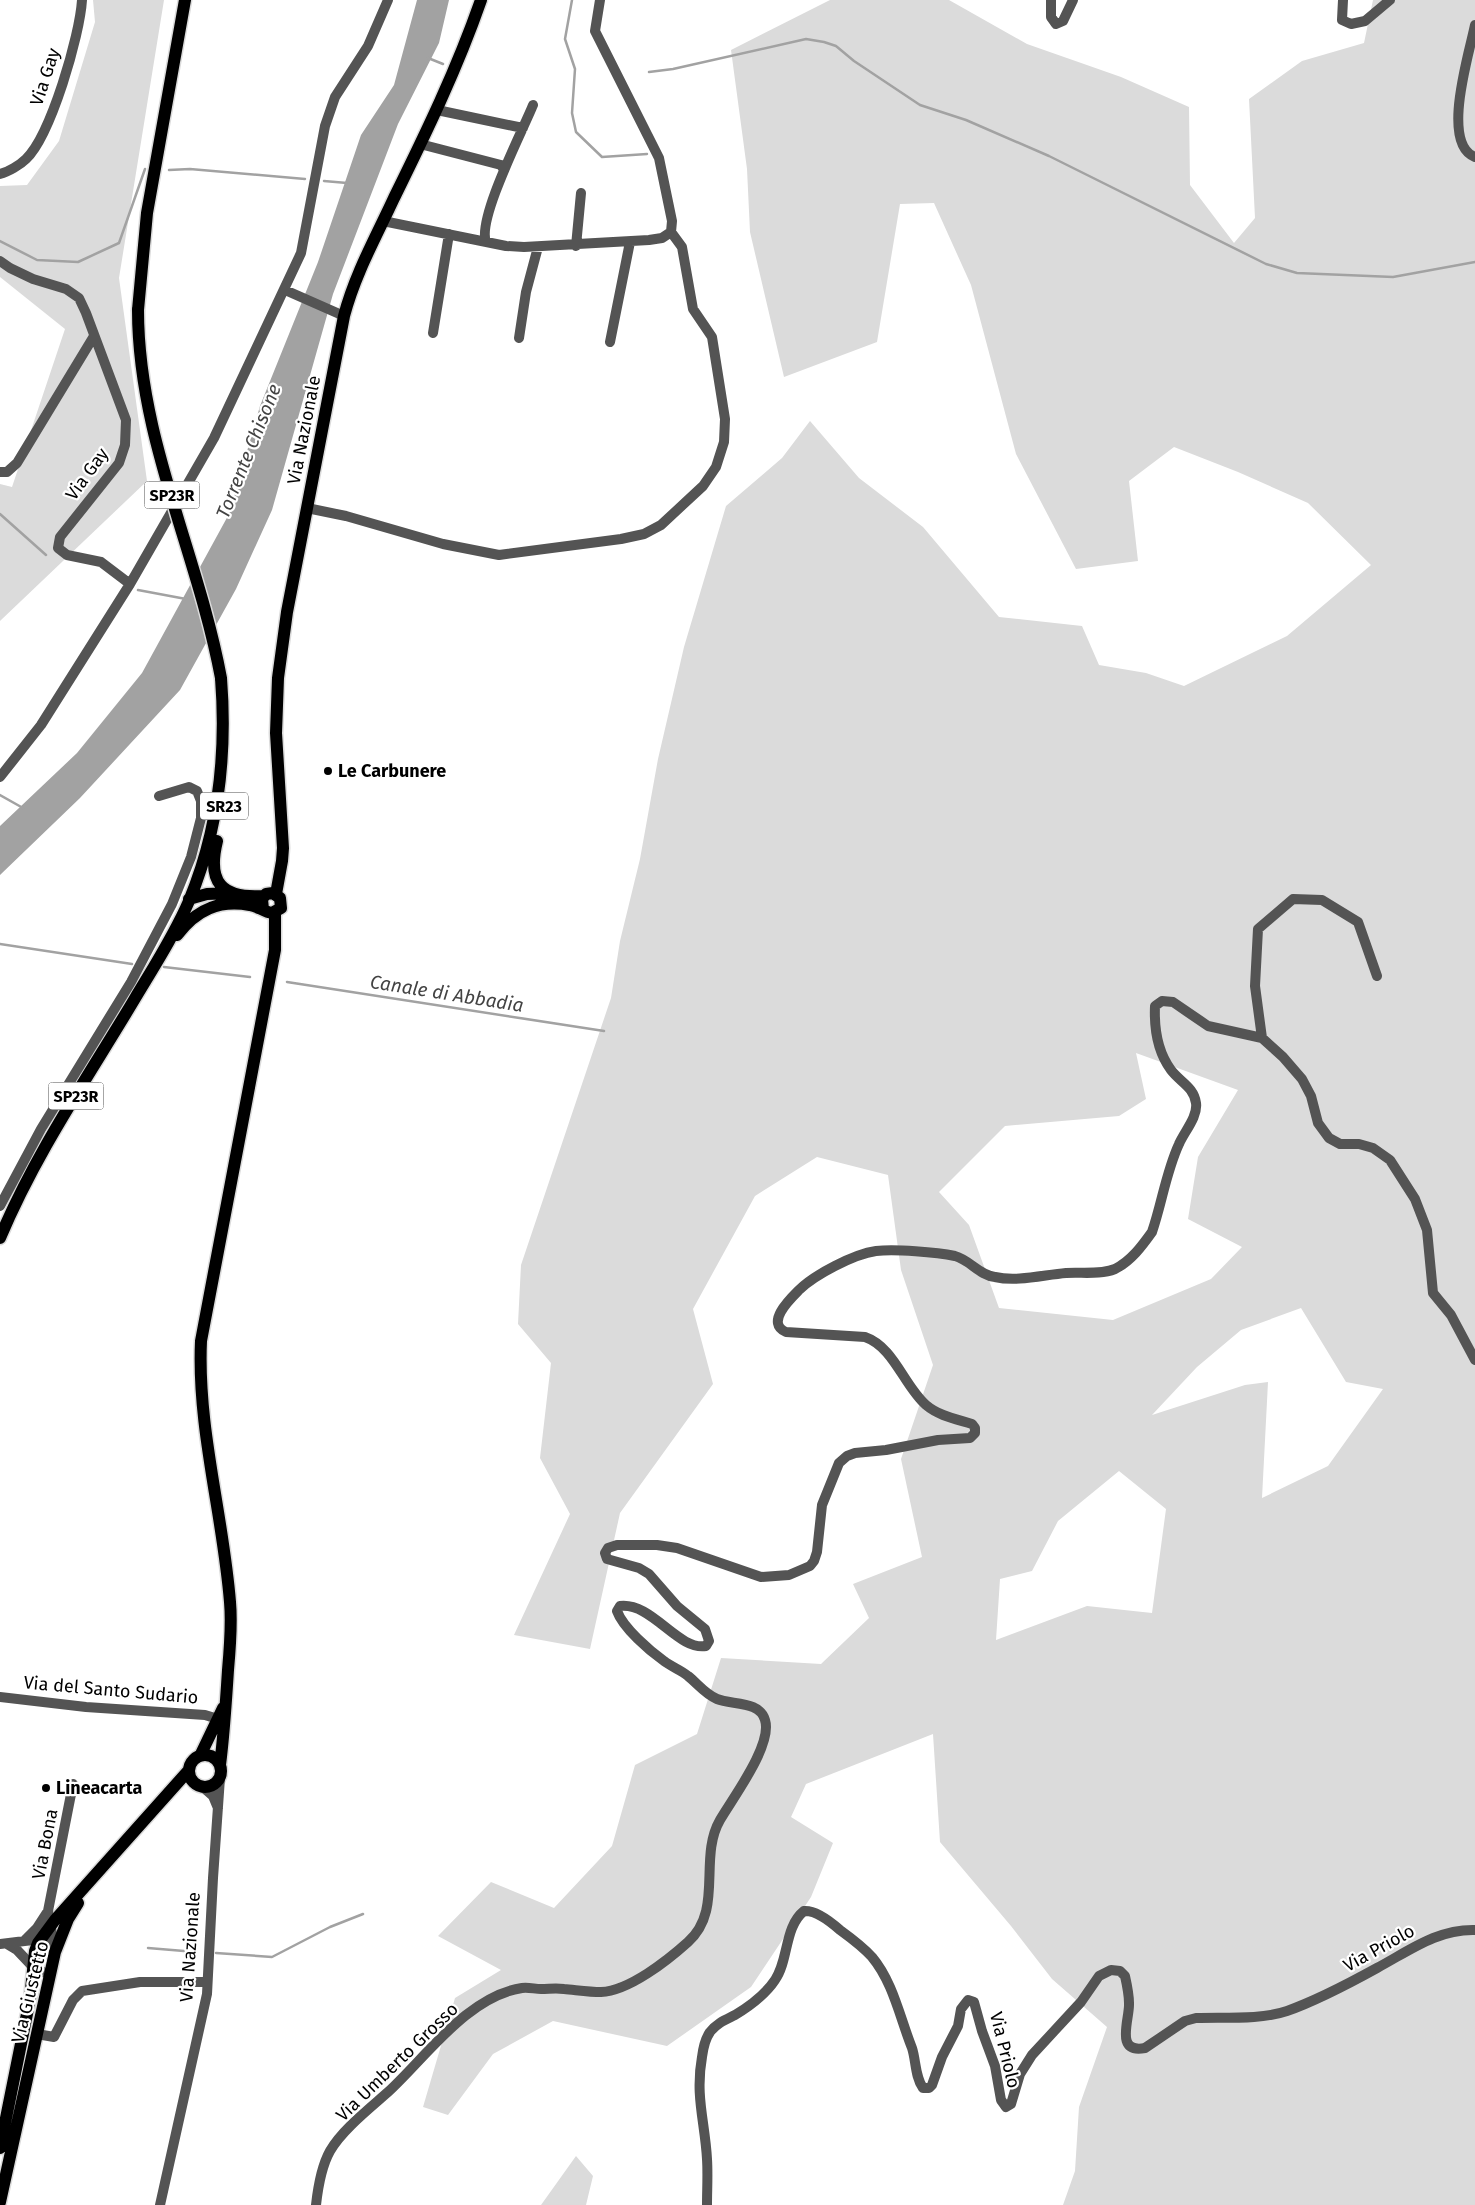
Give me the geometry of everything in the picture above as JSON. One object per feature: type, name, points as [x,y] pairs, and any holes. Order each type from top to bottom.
[{"type":"main road","name":"SP23R","points":[[0,1238],[25,1185],[50,1140],[159,958],[189,899],[210,838],[218,803],[223,755],[221,678],[204,607],[154,436],[144,386],[138,334],[138,310],[147,212],[185,0]]},
{"type":"main road","name":"Via Nazionale","points":[[220,1765],[226,1702],[231,1604],[225,1549],[202,1407],[200,1381],[201,1341],[275,950],[270,903],[282,861],[283,848],[276,733],[278,678],[287,612],[344,316],[356,277],[437,110],[467,40],[481,0]]},
{"type":"main road","name":"SR23","points":[[223,708],[230,727],[230,766],[222,820],[212,865],[213,872],[221,885],[234,894]]},
{"type":"main road","points":[[189,899],[207,894],[234,894],[270,903]]},
{"type":"main road","points":[[159,958],[183,928],[198,914],[210,907],[232,902],[252,905],[270,903]]},
{"type":"main road","points":[[200,1756],[210,1756],[220,1765],[220,1778],[214,1786],[201,1787],[191,1779],[189,1770],[193,1762],[200,1756],[226,1702]]},
{"type":"main road","name":"Via Giustetto","points":[[0,2148],[30,1999],[35,1951],[41,1939],[189,1770]]},
{"type":"main road","name":"Via Giustetto","points":[[165,1798],[201,1787]]},
{"type":"main road","name":"Via Giustetto","points":[[0,2202],[55,1952],[68,1919],[90,1883]]},
{"type":"street","name":"Via Gay","points":[[0,174],[26,159],[44,132],[61,88],[81,16],[82,0]]},
{"type":"street","points":[[0,777],[41,725],[130,584],[214,438],[301,253],[306,235],[324,126],[335,97],[368,46],[388,0]]},
{"type":"street","points":[[307,508],[443,544],[498,555],[621,539],[644,534],[661,525],[703,486],[716,467],[724,442],[725,419],[712,337],[693,309],[686,259],[682,247],[671,232],[672,221],[659,158],[595,31],[600,0]]},
{"type":"street","points":[[1051,0],[1051,17],[1056,24],[1063,21],[1073,0]]},
{"type":"street","points":[[1343,0],[1342,20],[1351,24],[1365,21],[1390,0]]},
{"type":"street","points":[[1475,25],[1461,84],[1458,126],[1462,145],[1472,156],[1475,156]]},
{"type":"street","points":[[486,242],[485,234],[491,203],[533,105]]},
{"type":"street","points":[[437,110],[523,128]]},
{"type":"street","points":[[420,144],[501,165],[504,170]]},
{"type":"street","points":[[576,246],[581,193]]},
{"type":"street","points":[[384,221],[506,246],[576,246],[630,242],[662,238],[671,232]]},
{"type":"street","points":[[433,333],[449,234]]},
{"type":"street","points":[[610,342],[630,242]]},
{"type":"street","points":[[519,338],[526,292],[538,247]]},
{"type":"street","name":"Via Gay","points":[[0,261],[33,279],[66,290],[78,298],[123,408],[127,434],[119,463],[60,537],[58,548],[67,555],[101,562],[130,584]]},
{"type":"street","points":[[285,290],[344,316]]},
{"type":"street","points":[[0,472],[7,472],[17,464],[94,336]]},
{"type":"street","points":[[0,1206],[41,1129],[131,982],[176,896],[202,818],[201,801],[198,790],[189,787],[159,796]]},
{"type":"street","points":[[1262,1038],[1255,986],[1258,929],[1293,898],[1322,900],[1358,922],[1377,976]]},
{"type":"street","name":"Via Umberto Grosso","points":[[316,2205],[318,2183],[330,2151],[370,2107],[407,2074],[448,2031],[474,2010],[498,1996],[523,1988],[604,1992],[627,1986],[672,1956],[691,1940],[704,1923],[709,1903],[712,1836],[720,1819],[748,1774],[764,1740],[767,1730],[766,1723],[760,1711],[755,1708],[725,1701],[703,1690],[687,1675],[664,1661],[646,1646],[624,1623],[617,1611],[620,1606],[626,1606],[652,1616],[684,1640],[694,1645],[706,1646],[709,1641],[705,1628],[677,1606],[649,1574],[639,1568],[607,1558],[605,1553],[608,1548],[617,1545],[663,1546],[677,1548],[761,1577],[789,1576],[810,1566],[814,1561],[817,1552],[822,1505],[839,1463],[847,1456],[855,1453],[886,1450],[938,1440],[970,1438],[975,1433],[975,1428],[972,1424],[938,1413],[920,1400],[884,1348],[876,1341],[866,1337],[786,1332],[781,1330],[778,1324],[778,1317],[782,1308],[809,1281],[856,1257],[875,1251],[955,1256],[993,1277],[1006,1278],[1098,1273],[1114,1269],[1135,1253],[1152,1232],[1178,1146],[1194,1116],[1196,1104],[1193,1092],[1172,1072],[1163,1057],[1156,1039],[1155,1006],[1162,1001],[1173,1002],[1208,1026],[1262,1038],[1283,1056],[1302,1079],[1310,1096],[1318,1122],[1329,1138],[1340,1144],[1359,1144],[1373,1148],[1390,1160],[1415,1200],[1427,1230],[1433,1293],[1451,1314],[1475,1360]]},
{"type":"street","name":"Via del Santo Sudario","points":[[0,1697],[86,1707],[205,1715],[218,1719]]},
{"type":"street","name":"Via Nazionale","points":[[160,2205],[207,1994],[220,1778]]},
{"type":"street","name":"Via Bona","points":[[48,1911],[73,1784]]},
{"type":"street","points":[[201,1787],[213,1796],[218,1809]]},
{"type":"street","points":[[48,1911],[55,1952]]},
{"type":"street","points":[[23,1941],[37,1928],[48,1911]]},
{"type":"street","name":"Via Priolo","points":[[707,2205],[707,2158],[699,2099],[699,2071],[703,2047],[708,2034],[717,2024],[737,2014],[762,1996],[771,1986],[783,1964],[794,1924],[804,1911],[812,1912],[832,1923],[865,1950],[880,1968],[912,2047],[920,2082],[924,2088],[929,2088],[932,2085],[942,2057],[958,2026],[964,2003],[968,2000],[974,2002],[994,2066],[1001,2100],[1006,2107],[1011,2104],[1020,2074],[1032,2055],[1082,2002],[1099,1976],[1111,1970],[1120,1972],[1125,1976],[1129,2005],[1125,2037],[1130,2046],[1138,2050],[1145,2048],[1190,2019],[1266,2015],[1284,2012],[1330,1993],[1436,1936],[1454,1931],[1475,1930]]},
{"type":"street","points":[[4,1944],[41,1939],[51,1946],[55,1952]]},
{"type":"street","points":[[4,1944],[17,1950],[34,1968],[50,1975]]},
{"type":"street","points":[[37,2034],[54,2037],[73,2000],[82,1991],[140,1982],[207,1982]]},
{"type":"shaded area","points":[[93,0],[164,0],[119,278],[147,481],[0,621],[0,484],[12,487],[65,329],[0,277],[0,186],[27,185],[59,141],[95,22]]},
{"type":"shaded area","points":[[830,0],[949,0],[1027,44],[1121,77],[1189,107],[1190,185],[1234,243],[1255,218],[1249,99],[1302,61],[1364,43],[1373,0],[1475,0],[1475,2205],[1063,2205],[1075,2171],[1079,2107],[1107,2027],[1052,1979],[1011,1926],[940,1842],[933,1734],[806,1784],[791,1817],[833,1843],[811,1897],[751,1987],[667,2046],[553,2021],[493,2054],[448,2115],[423,2107],[455,1998],[501,1970],[438,1936],[491,1882],[554,1908],[612,1846],[635,1765],[697,1734],[721,1658],[821,1664],[869,1618],[853,1584],[922,1557],[901,1459],[933,1365],[901,1270],[888,1175],[817,1157],[755,1196],[693,1309],[713,1384],[620,1513],[590,1649],[514,1635],[570,1514],[540,1458],[551,1363],[518,1324],[521,1265],[611,998],[620,941],[640,859],[658,759],[684,647],[726,506],[782,458],[810,421],[859,478],[923,527],[999,617],[1082,626],[1099,665],[1146,673],[1184,686],[1287,636],[1371,565],[1308,503],[1238,472],[1174,447],[1129,481],[1138,561],[1076,569],[1016,454],[971,285],[934,203],[900,204],[877,342],[784,377],[750,232],[747,169],[731,50]],"holes":[[[1136,1053],[1238,1090],[1198,1157],[1188,1219],[1242,1247],[1211,1279],[1113,1320],[999,1308],[969,1225],[939,1192],[1005,1126],[1119,1116],[1146,1099]],[[1301,1308],[1346,1382],[1383,1389],[1328,1466],[1262,1498],[1268,1382],[1245,1385],[1152,1415],[1197,1367],[1241,1330]],[[1119,1471],[1166,1509],[1152,1613],[1087,1606],[996,1640],[1000,1579],[1032,1571],[1058,1521]]]},
{"type":"shaded area","points":[[576,2156],[593,2176],[586,2205],[541,2205]]},
{"type":"water","name":"Torrente Chisone","points":[[417,0],[449,0],[439,43],[398,124],[333,294],[272,510],[236,589],[180,690],[80,798],[0,875],[0,826],[77,753],[142,673],[229,514],[260,406],[318,262],[361,135],[394,85]]},
{"type":"waterway","name":"Canale di Abbadia","points":[[572,0],[565,39],[575,69],[572,113],[576,132],[602,157],[647,154]]},
{"type":"waterway","points":[[649,72],[673,69],[806,39],[824,42],[836,46],[854,61],[920,105],[966,120],[1049,156],[1266,264],[1297,273],[1393,277],[1475,262]]},
{"type":"waterway","points":[[428,58],[443,64]]},
{"type":"waterway","points":[[0,241],[37,260],[78,262],[119,243],[145,169]]},
{"type":"waterway","points":[[169,170],[190,169],[305,179]]},
{"type":"waterway","points":[[324,181],[347,183]]},
{"type":"waterway","points":[[0,514],[46,555]]},
{"type":"waterway","points":[[138,590],[186,599]]},
{"type":"waterway","points":[[0,795],[23,808]]},
{"type":"waterway","name":"Canale di Abbadia","points":[[0,944],[132,964]]},
{"type":"waterway","name":"Canale di Abbadia","points":[[164,967],[250,977]]},
{"type":"waterway","name":"Canale di Abbadia","points":[[287,982],[604,1031]]},
{"type":"waterway","name":"Canale di Abbadia","points":[[216,1953],[272,1957],[330,1927],[363,1914]]},
{"type":"waterway","name":"Canale di Abbadia","points":[[148,1948],[196,1952]]},
{"type":"place","name":"Le Carbunere","points":[[328,771]]},
{"type":"place","name":"Lineacarta","points":[[46,1788]]}]
